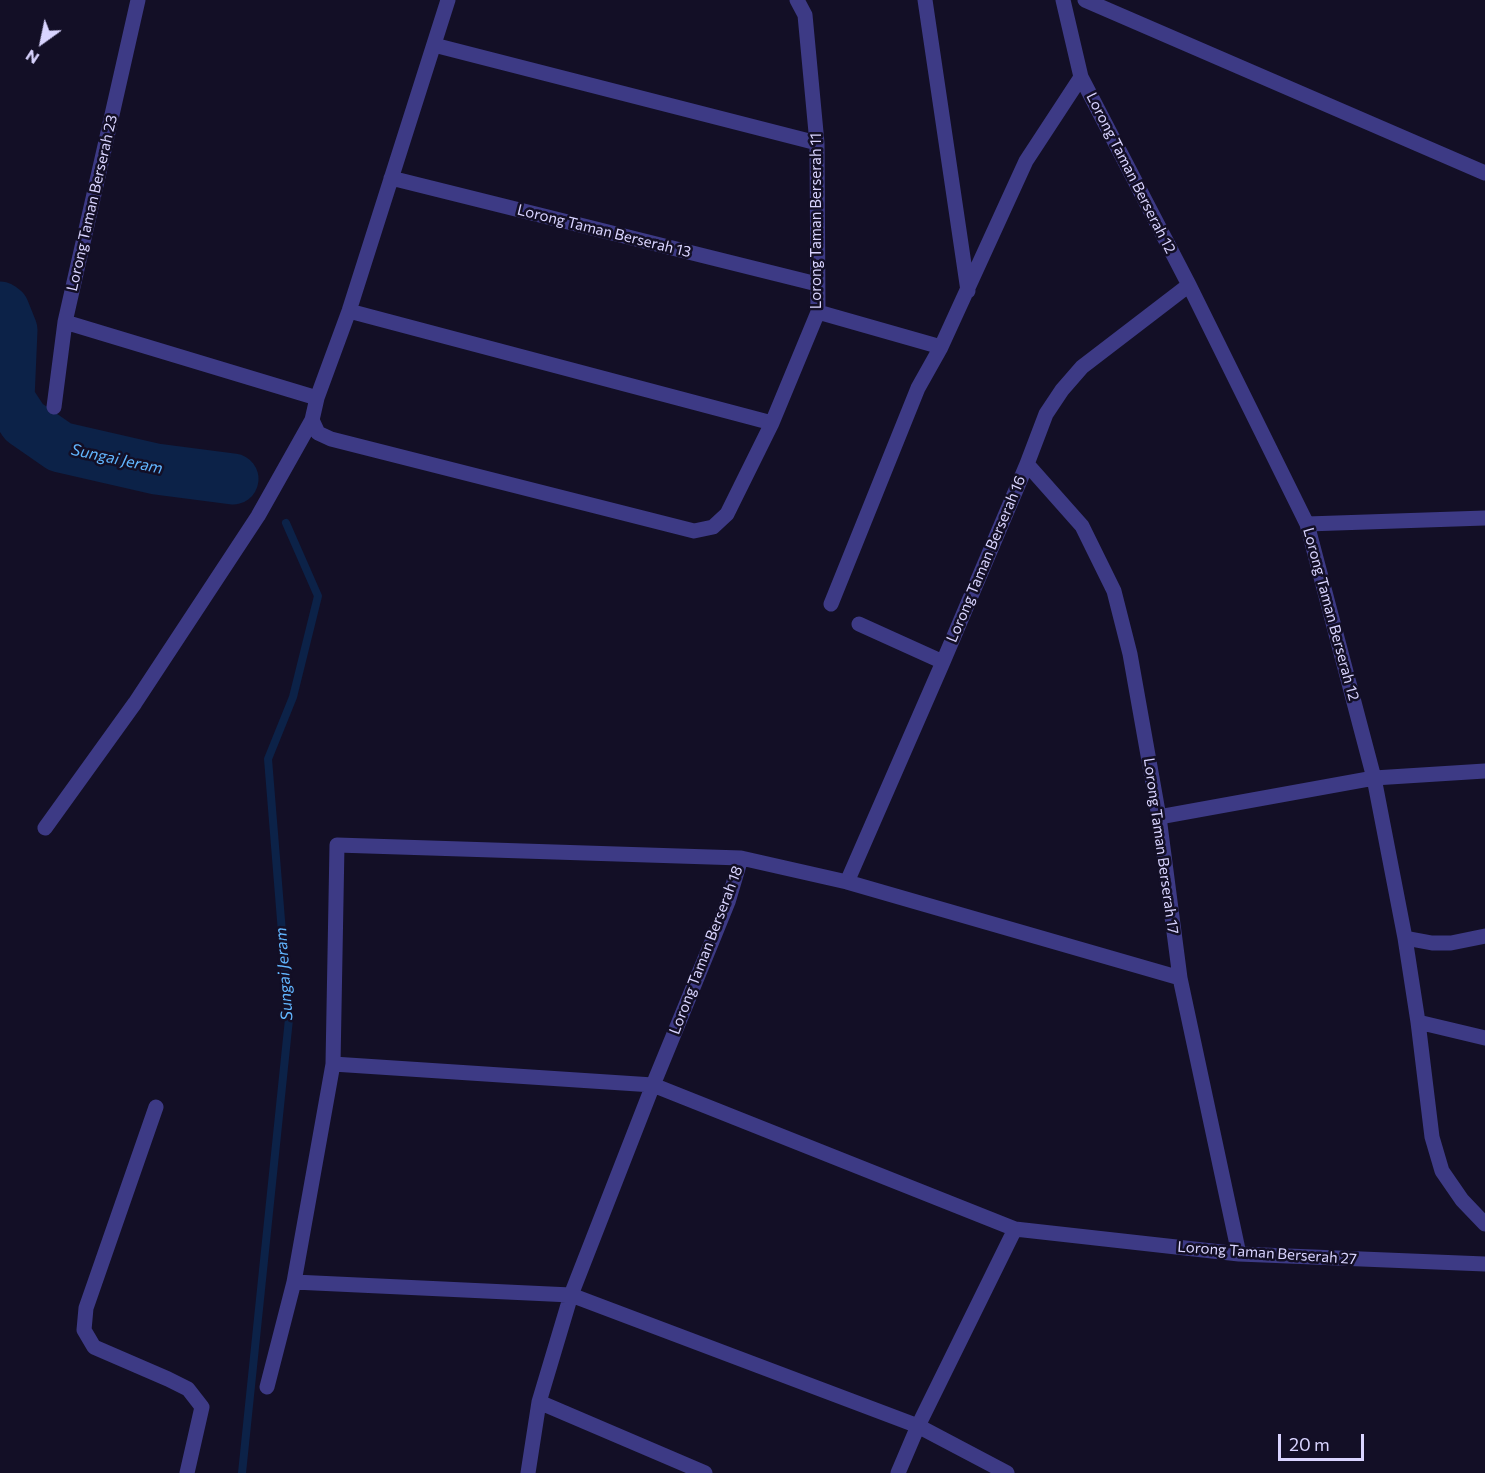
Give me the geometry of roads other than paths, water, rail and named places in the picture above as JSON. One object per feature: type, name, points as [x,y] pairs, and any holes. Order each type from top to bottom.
[{"type":"street","name":"Lorong Taman Berserah 23","points":[[54,407],[65,322],[138,0]]},
{"type":"street","points":[[45,828],[135,703],[258,516],[312,420],[317,398],[349,311],[448,0]]},
{"type":"street","name":"Lorong Taman Berserah 11","points":[[312,420],[318,433],[331,440],[694,531],[713,527],[727,514],[772,423],[818,312],[817,143],[805,15],[796,0]]},
{"type":"street","points":[[926,0],[968,291]]},
{"type":"street","name":"Lorong Taman Berserah 12","points":[[1063,0],[1082,77],[1189,285],[1307,524],[1374,778],[1405,938],[1432,1137],[1442,1171],[1462,1200],[1485,1224]]},
{"type":"street","points":[[1085,0],[1485,173]]},
{"type":"street","points":[[434,45],[817,143]]},
{"type":"street","points":[[831,604],[918,388],[968,291],[1026,161],[1082,77]]},
{"type":"street","name":"Lorong Taman Berserah 13","points":[[391,178],[817,284]]},
{"type":"street","name":"Lorong Taman Berserah 16","points":[[848,882],[1027,464],[1046,414],[1062,390],[1082,367],[1189,285]]},
{"type":"street","points":[[349,311],[772,423]]},
{"type":"street","points":[[818,312],[941,347]]},
{"type":"street","points":[[65,322],[317,398]]},
{"type":"street","name":"Lorong Taman Berserah 17","points":[[1027,464],[1082,526],[1114,591],[1130,654],[1159,817],[1180,978],[1239,1254]]},
{"type":"street","points":[[1307,524],[1485,518]]},
{"type":"street","points":[[859,624],[943,662]]},
{"type":"street","points":[[1159,817],[1374,778],[1485,771]]},
{"type":"street","points":[[267,1387],[294,1282],[333,1064],[337,845],[741,858]]},
{"type":"street","name":"Lorong Taman Berserah 18","points":[[528,1473],[539,1402],[571,1295],[728,902],[741,858],[848,882],[1180,978]]},
{"type":"street","points":[[1405,938],[1432,943],[1451,943],[1485,936]]},
{"type":"street","points":[[1418,1022],[1485,1038]]},
{"type":"street","name":"Lorong Taman Berserah 27","points":[[333,1064],[653,1085],[1015,1229],[1239,1254],[1485,1264]]},
{"type":"street","points":[[156,1107],[86,1308],[84,1330],[94,1347],[188,1389],[202,1407],[187,1473]]},
{"type":"street","points":[[898,1473],[918,1426],[1015,1229]]},
{"type":"street","points":[[294,1282],[571,1295],[918,1426],[1007,1473]]},
{"type":"street","points":[[539,1402],[705,1473]]},
{"type":"waterway","name":"Sungai Jeram","points":[[0,307],[4,310],[12,330],[9,399],[24,422],[60,447],[156,469],[233,479]]},
{"type":"waterway","name":"Sungai Jeram","points":[[242,1473],[289,1019],[268,759],[293,697],[318,596],[286,523]]}]
